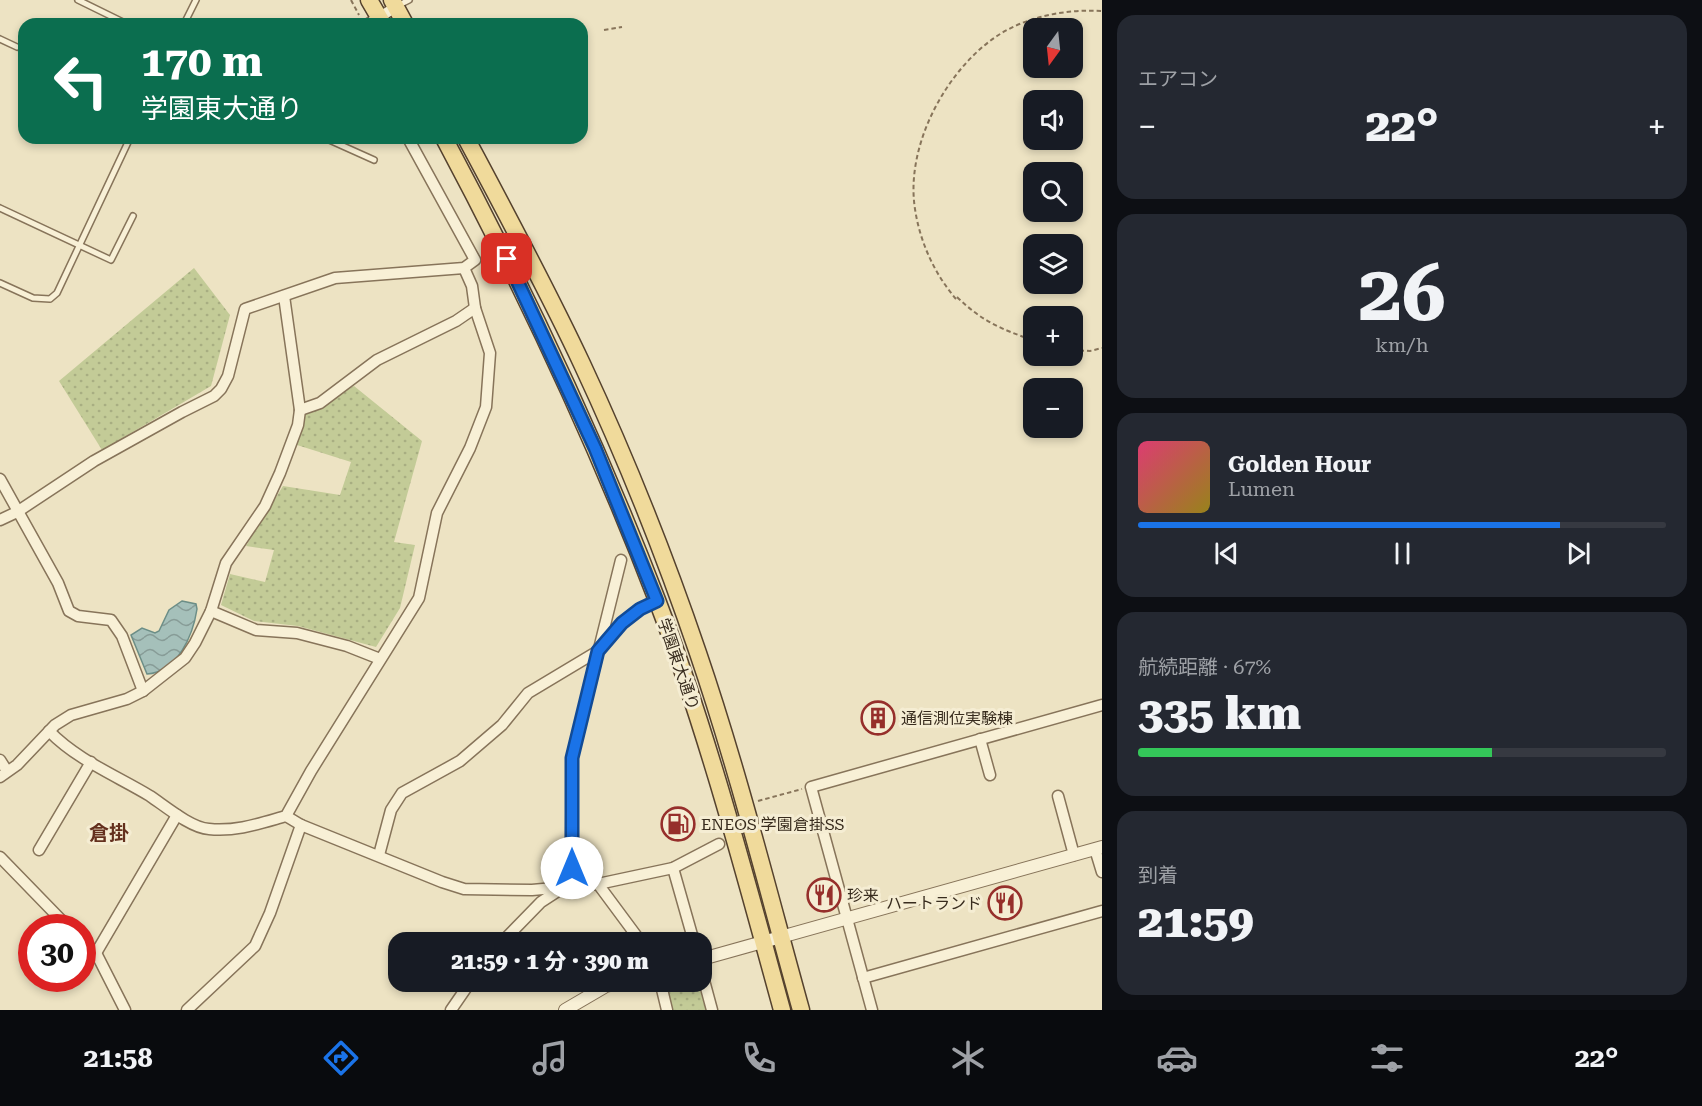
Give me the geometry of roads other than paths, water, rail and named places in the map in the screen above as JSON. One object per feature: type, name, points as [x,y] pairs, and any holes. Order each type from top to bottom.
[{"type":"main road","points":[[369,0],[376,18]]},
{"type":"main road","points":[[399,2],[403,18]]},
{"type":"main road","name":"学園東大通り","points":[[447,144],[533,311],[595,448],[657,601],[695,710],[782,1010]]},
{"type":"main road","name":"学園東大通り","points":[[469,144],[520,239],[583,366],[647,517],[698,653],[744,804],[801,1010]]},
{"type":"street","points":[[381,18],[399,2]]},
{"type":"street","points":[[0,520],[17,512],[94,461],[214,396],[228,376],[245,309],[335,278],[464,268],[475,260],[411,144]]},
{"type":"street","points":[[286,816],[311,771],[419,598],[437,513],[470,448],[486,407],[490,353],[475,308],[472,286],[464,268]]},
{"type":"street","points":[[0,760],[3,774],[17,765],[55,725],[70,715],[127,699],[143,692],[185,658],[195,643],[211,611],[226,563],[265,506],[280,474],[298,425],[300,410],[284,296]]},
{"type":"street","points":[[300,410],[320,403],[378,360],[456,321],[475,308]]},
{"type":"street","points":[[0,479],[58,583],[69,611],[78,616],[111,620],[122,636],[143,692]]},
{"type":"street","points":[[512,932],[541,902],[564,887],[570,879],[572,868],[572,758],[621,560]]},
{"type":"street","points":[[379,855],[392,810],[402,793],[460,761],[502,725],[528,693],[598,651],[622,623],[640,609],[657,601]]},
{"type":"street","points":[[211,611],[256,630],[297,633],[347,646],[380,659]]},
{"type":"street","points":[[872,1010],[811,787],[1102,705]]},
{"type":"street","points":[[49,731],[91,762],[177,815],[207,830],[236,829],[286,816],[301,825],[442,882],[465,889],[532,890],[598,884],[673,868],[719,844]]},
{"type":"street","points":[[980,739],[990,775]]},
{"type":"street","points":[[39,850],[91,762]]},
{"type":"street","points":[[1058,796],[1074,855]]},
{"type":"street","points":[[125,1010],[96,952],[177,815]]},
{"type":"street","points":[[187,1010],[255,946],[270,913],[301,825]]},
{"type":"street","points":[[712,956],[1099,848],[1102,872]]},
{"type":"street","points":[[0,857],[55,914]]},
{"type":"street","points":[[673,868],[691,932]]},
{"type":"street","points":[[598,884],[634,932]]},
{"type":"street","points":[[863,978],[1102,911]]},
{"type":"street","points":[[451,1010],[463,992]]},
{"type":"street","points":[[565,1010],[597,992]]},
{"type":"street","points":[[663,992],[667,1010]]},
{"type":"street","points":[[707,992],[712,1010]]},
{"type":"lane","points":[[78,0],[115,18]]},
{"type":"lane","points":[[187,18],[196,0]]},
{"type":"lane","points":[[0,39],[17,47]]},
{"type":"lane","points":[[0,283],[33,298],[50,299],[57,293],[127,144]]},
{"type":"lane","points":[[338,144],[374,160]]},
{"type":"lane","points":[[0,208],[111,260],[133,216]]},
{"type":"water","points":[[182,601],[196,604],[197,609],[188,640],[167,667],[147,674],[131,635],[142,628],[155,633],[159,631],[169,610]]},
{"type":"place","name":"通信測位実験棟","points":[[878,718]]},
{"type":"place","name":"ENEOS 学園倉掛SS","points":[[678,824]]},
{"type":"place","name":"珍来","points":[[824,895]]},
{"type":"place","name":"ハートランド","points":[[1005,903]]},
{"type":"district","name":"倉掛","points":[[109,833]]}]
